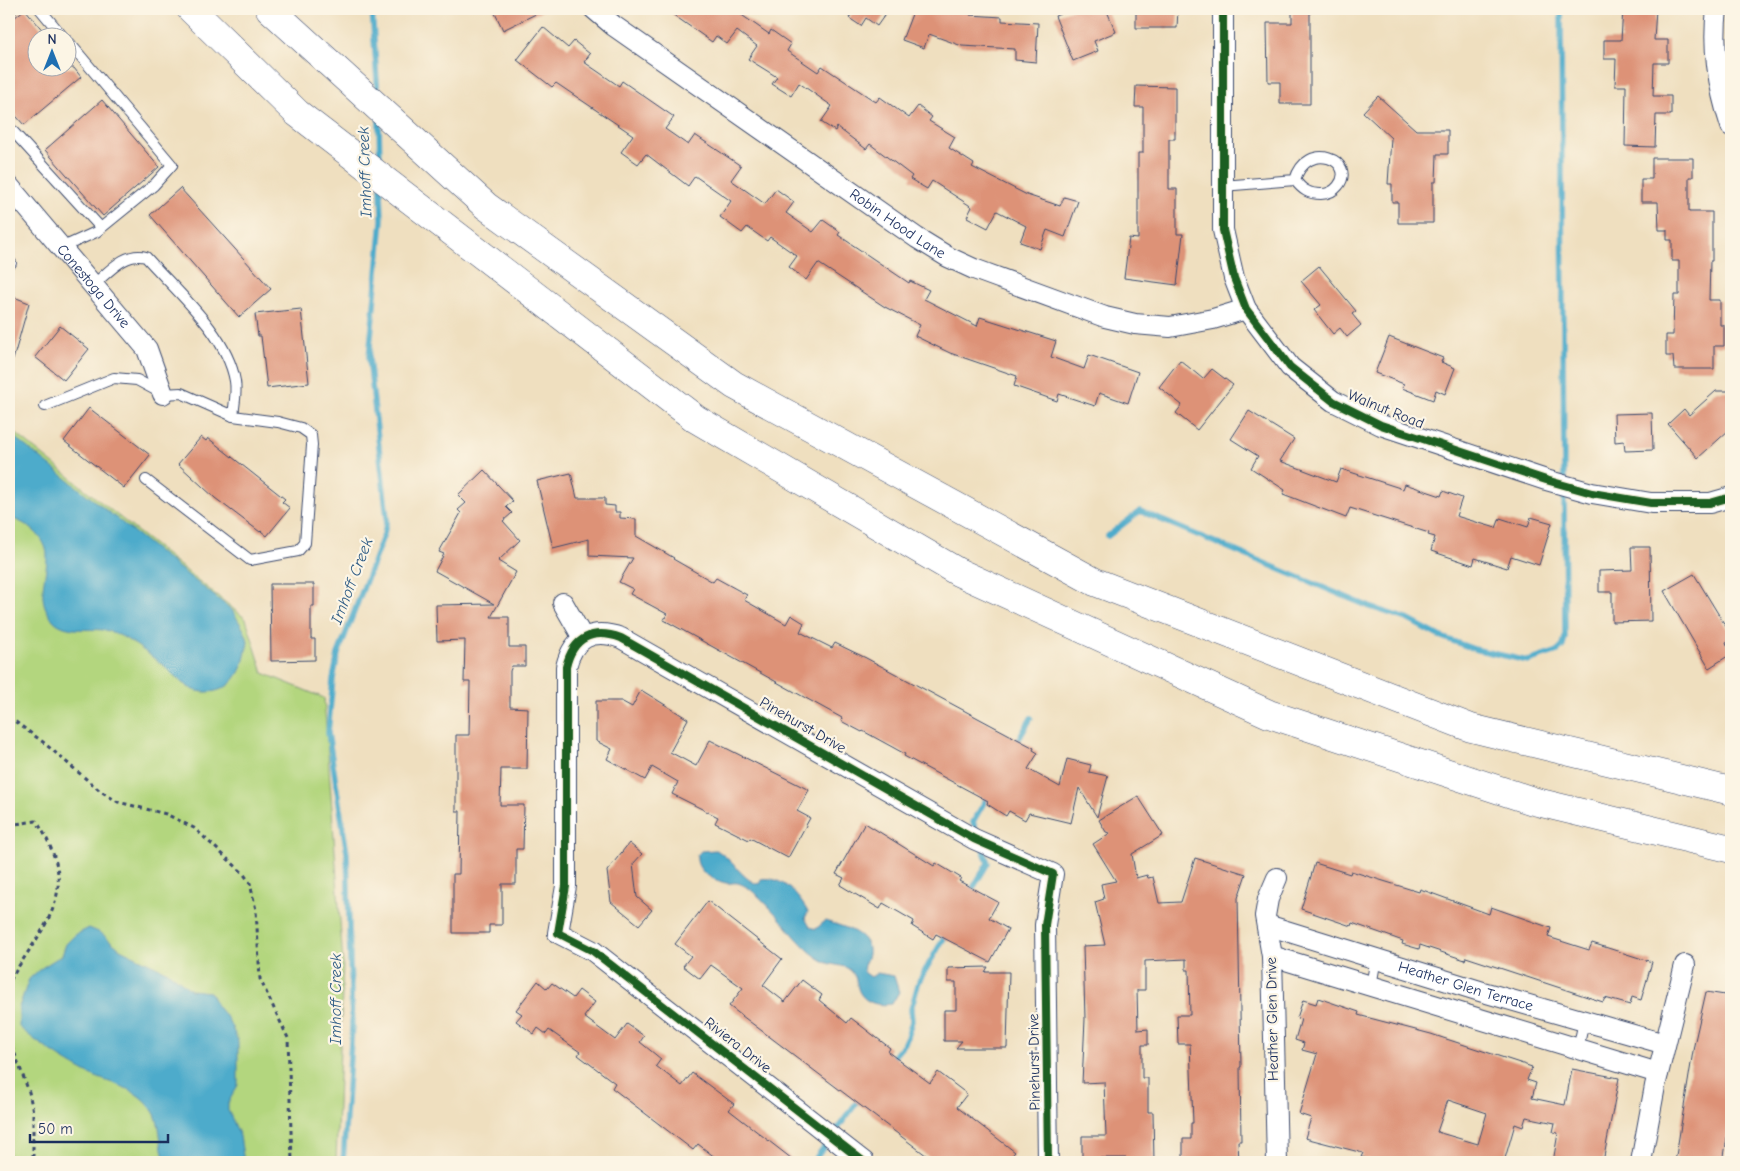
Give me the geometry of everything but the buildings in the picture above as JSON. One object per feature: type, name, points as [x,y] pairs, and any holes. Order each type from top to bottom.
[{"type":"highway","points":[[191,9],[297,113],[696,419],[958,572],[1269,714],[1533,802],[1731,849]]},
{"type":"highway","points":[[270,9],[486,206],[734,385],[1096,582],[1471,728],[1731,791]]},
{"type":"street","name":"Robin Hood Lane","points":[[594,9],[614,26],[821,172],[917,238],[957,261],[1105,317],[1135,324],[1170,327],[1213,319],[1246,309]]},
{"type":"street","name":"Walnut Road","points":[[1223,9],[1223,230],[1234,278],[1246,309],[1290,367],[1333,401],[1381,425],[1546,480],[1592,493],[1652,502],[1674,504],[1710,503],[1730,500]]},
{"type":"street","points":[[1717,9],[1723,41],[1718,78],[1731,126]]},
{"type":"street","name":"Conestoga Drive","points":[[11,194],[61,248],[147,349],[163,394]]},
{"type":"street","points":[[563,603],[583,638]]},
{"type":"street","name":"Pinehurst Drive","points":[[583,638],[597,634],[621,638],[974,839],[1053,874],[1045,924],[1048,1162]]},
{"type":"street","name":"Riviera Drive","points":[[583,638],[569,654],[566,667],[566,878],[558,933],[593,951],[864,1162]]},
{"type":"street","name":"Heather Glen Drive","points":[[1276,1162],[1272,956],[1265,916],[1268,899],[1277,878]]},
{"type":"street","name":"Heather Glen Terrace","points":[[1267,925],[1376,958],[1578,1049],[1658,1073]]},
{"type":"street","name":"Heather Glen Terrace","points":[[1272,956],[1371,986],[1584,1021],[1665,1044]]},
{"type":"street","points":[[1641,1162],[1658,1073],[1684,966]]},
{"type":"lane","points":[[9,12],[12,9]]},
{"type":"lane","points":[[40,9],[56,28]]},
{"type":"lane","points":[[61,248],[101,228],[154,185],[172,166],[78,53]]},
{"type":"lane","points":[[9,127],[101,228]]},
{"type":"lane","points":[[1313,158],[1333,159],[1339,164],[1343,172],[1343,180],[1335,189],[1327,194],[1314,194],[1305,191],[1295,180],[1299,168],[1305,161],[1313,158]]},
{"type":"lane","points":[[1222,186],[1295,180]]},
{"type":"lane","points":[[93,286],[123,261],[134,255],[146,257],[215,334],[228,354],[236,382],[233,416]]},
{"type":"lane","points":[[45,406],[114,378],[137,380],[163,394],[181,393],[233,416],[293,426],[311,435],[305,543],[298,551],[250,560],[146,480]]},
{"type":"lane","points":[[1371,986],[1376,958]]},
{"type":"lane","points":[[1578,1049],[1584,1021]]},
{"type":"path","points":[[9,717],[43,742],[99,790],[118,802],[166,814],[194,828],[243,873],[250,883],[256,910],[260,979],[288,1038],[292,1162]]},
{"type":"path","points":[[9,825],[36,821],[50,843],[59,879],[57,900],[49,920],[9,983]]},
{"type":"path","points":[[9,1038],[29,1092],[33,1112],[33,1162]]},
{"type":"green space","points":[[9,428],[246,619],[263,673],[324,698],[343,963],[336,1162],[9,1162]]},
{"type":"water","points":[[9,433],[232,610],[248,641],[243,664],[232,682],[220,690],[212,692],[192,689],[130,641],[115,633],[103,630],[73,629],[59,625],[54,621],[44,605],[43,589],[47,556],[43,542],[28,526],[9,518]]},
{"type":"water","points":[[716,850],[748,879],[754,882],[759,884],[761,879],[769,879],[783,883],[795,893],[808,912],[805,918],[810,927],[816,929],[825,921],[860,935],[868,946],[864,972],[871,977],[877,973],[894,976],[899,992],[892,1004],[883,1005],[865,999],[859,991],[855,977],[850,970],[825,962],[809,951],[768,905],[751,890],[738,883],[721,882],[706,874],[699,866],[697,855],[701,851]]},
{"type":"water","points":[[89,928],[101,933],[120,949],[170,973],[191,990],[210,992],[217,1006],[228,1019],[238,1041],[238,1085],[228,1103],[228,1110],[240,1136],[244,1162],[166,1162],[155,1114],[144,1100],[128,1089],[76,1067],[43,1046],[19,1027],[19,1007],[29,979],[40,969],[62,955],[66,944],[75,935]]},
{"type":"waterway","name":"Imhoff Creek","points":[[372,9],[378,96]]},
{"type":"waterway","points":[[1108,536],[1140,511],[1370,607],[1407,619],[1439,636],[1474,649],[1528,661],[1558,651],[1563,646],[1565,637],[1561,9]]},
{"type":"waterway","name":"Imhoff Creek","points":[[379,121],[380,166]]},
{"type":"waterway","name":"Imhoff Creek","points":[[343,1162],[352,1027],[347,853],[328,733],[333,679],[338,654],[384,534],[387,518],[369,358],[382,220],[381,188]]},
{"type":"waterway","points":[[1015,746],[1031,718]]},
{"type":"waterway","points":[[978,835],[973,822],[989,794]]},
{"type":"waterway","points":[[970,893],[988,863],[983,848]]},
{"type":"waterway","points":[[890,1061],[905,1043],[912,1021],[911,1009],[919,981],[948,931]]},
{"type":"waterway","points":[[813,1162],[860,1098]]},
{"type":"cycle path","points":[[1223,9],[1223,230],[1234,278],[1246,309],[1290,367],[1333,401],[1381,425],[1546,480],[1592,493],[1651,503],[1710,503],[1731,497]]},
{"type":"cycle path","points":[[864,1162],[593,951],[558,933],[566,886],[566,667],[574,648],[586,638],[602,634],[621,638],[974,839],[1053,874],[1045,925],[1048,1162]]}]
